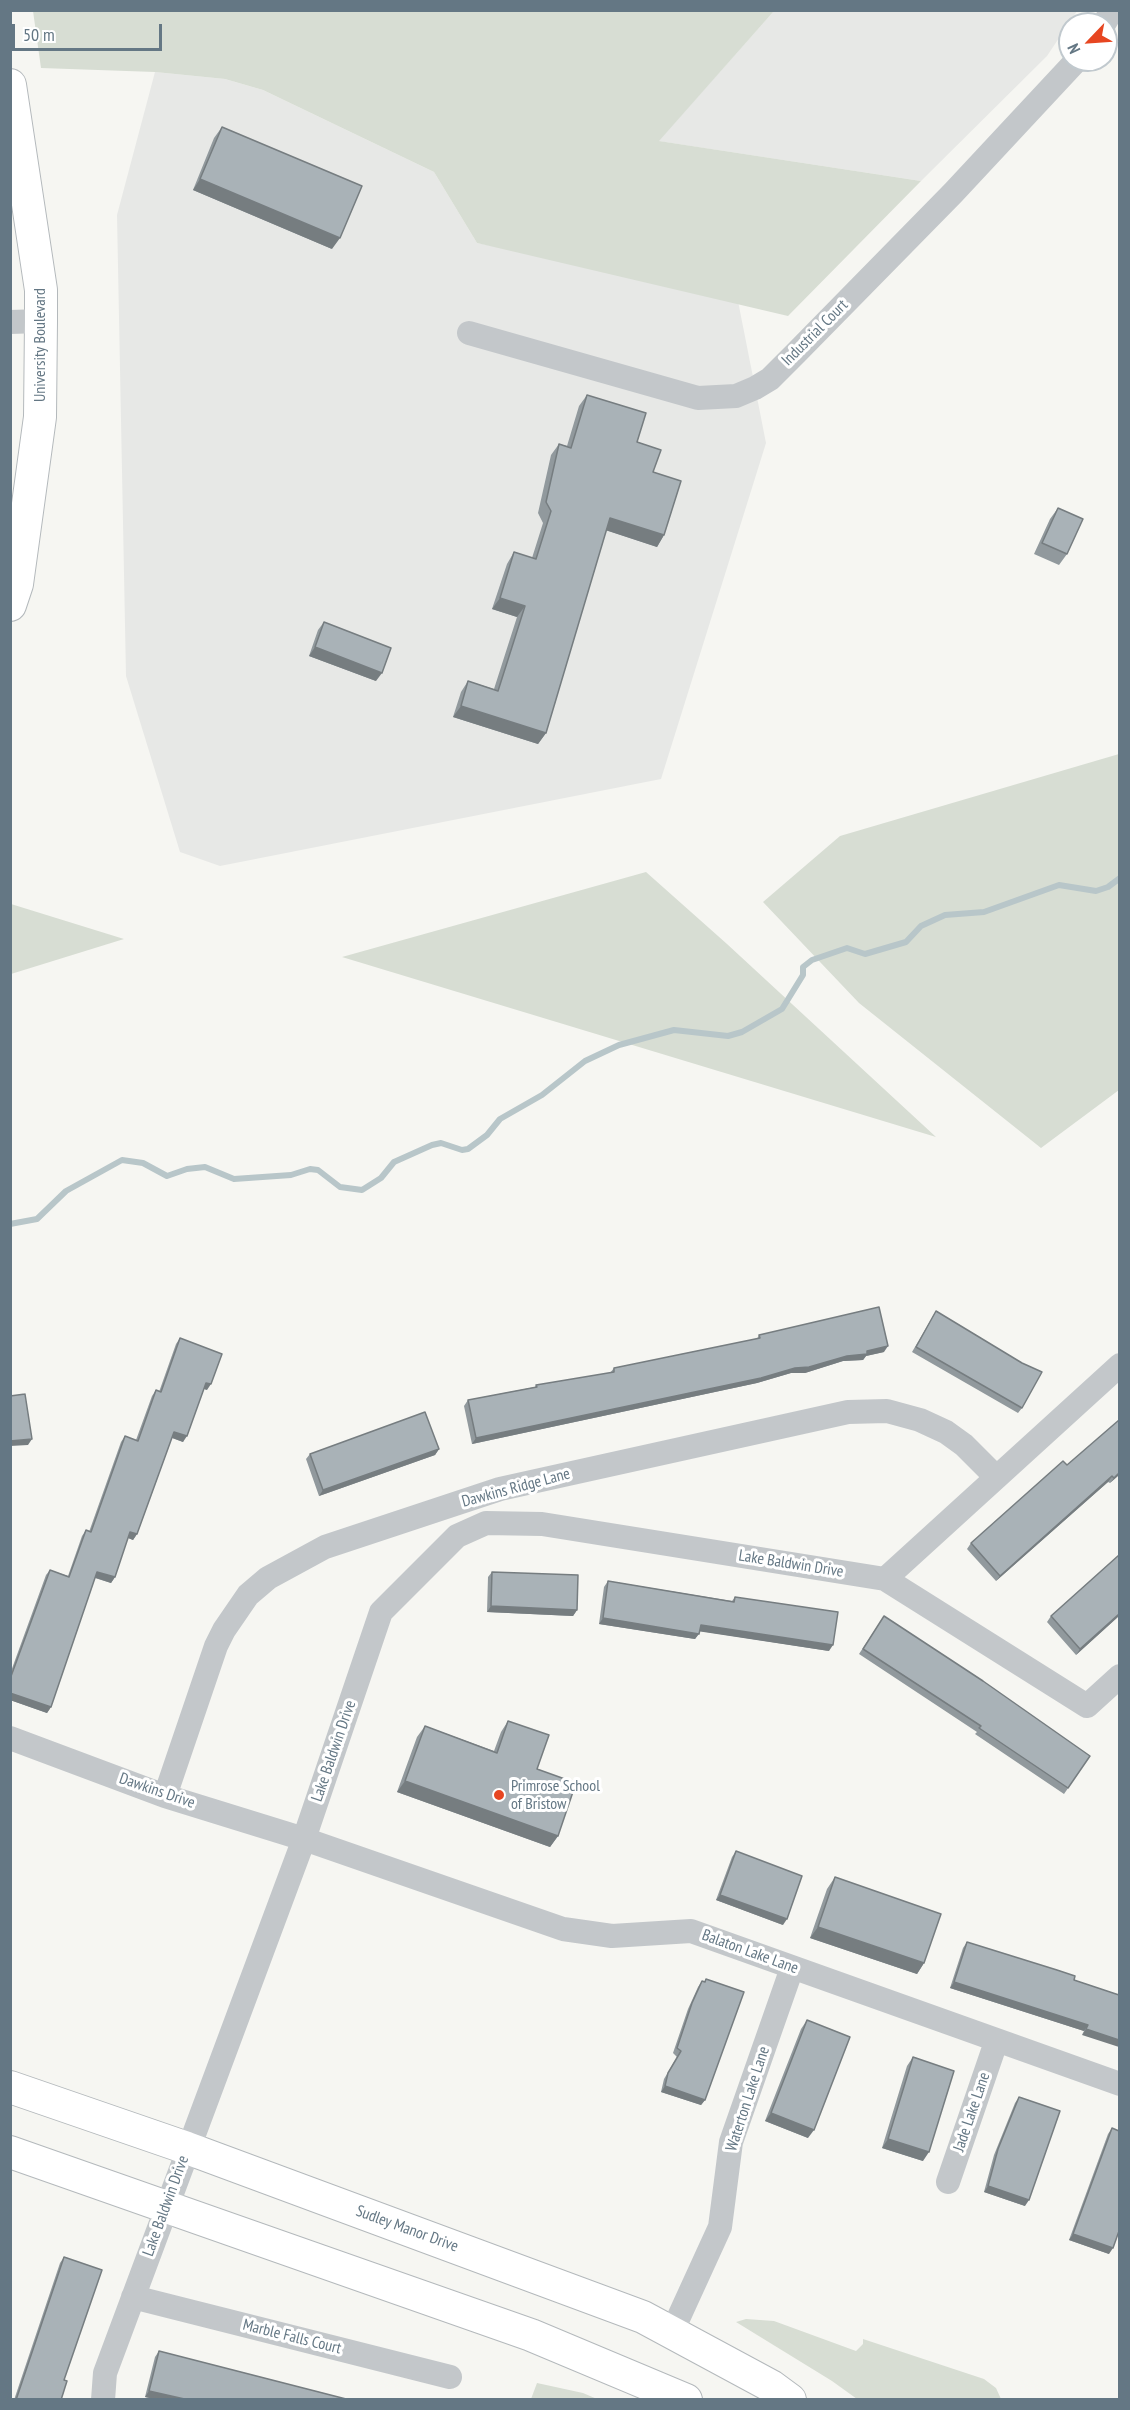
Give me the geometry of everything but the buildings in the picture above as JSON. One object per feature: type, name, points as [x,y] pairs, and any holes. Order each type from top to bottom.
[{"type":"main road","name":"University Boulevard","points":[[10,85],[41,290],[26,321],[40,417],[17,584],[10,605]]},
{"type":"main road","name":"Sudley Manor Drive","points":[[10,2087],[187,2148],[643,2316],[771,2386],[790,2400]]},
{"type":"main road","points":[[10,2152],[531,2335],[622,2371],[686,2400]]},
{"type":"street","name":"Industrial Court","points":[[469,333],[698,398],[736,396],[755,388],[770,379],[1066,72]]},
{"type":"street","points":[[885,1579],[1119,1365]]},
{"type":"street","name":"Dawkins Ridge Lane","points":[[165,1796],[216,1646],[230,1621],[248,1595],[268,1578],[325,1547],[501,1489],[848,1412],[887,1411],[921,1420],[955,1439],[996,1477]]},
{"type":"street","name":"Lake Baldwin Drive","points":[[103,2400],[105,2373],[165,2206],[304,1839],[381,1612],[447,1543],[472,1527],[497,1522],[542,1524],[885,1579],[1087,1706],[1119,1676]]},
{"type":"street","name":"Dawkins Drive","points":[[10,1738],[165,1796],[304,1839]]},
{"type":"street","name":"Balaton Lake Lane","points":[[304,1839],[563,1929],[612,1936],[691,1931],[996,2042],[1119,2084]]},
{"type":"street","name":"Waterton Lake Lane","points":[[672,2332],[720,2227],[731,2142],[792,1968]]},
{"type":"street","name":"Jade Lake Lane","points":[[948,2182],[996,2042]]},
{"type":"street","name":"Marble Falls Court","points":[[133,2297],[450,2377]]},
{"type":"shaded area","points":[[33,11],[774,11],[659,141],[921,181],[788,316],[477,243],[434,172],[263,90],[225,79],[155,72],[41,68]]},
{"type":"shaded area","points":[[774,11],[1077,11],[1058,12],[1058,40],[1047,56],[921,181],[658,141]]},
{"type":"shaded area","points":[[155,72],[225,79],[263,90],[434,172],[477,243],[736,291],[766,443],[661,779],[220,866],[180,852],[126,676],[117,215]]},
{"type":"shaded area","points":[[1119,754],[1119,1090],[1041,1148],[859,1003],[763,902],[840,836]]},
{"type":"shaded area","points":[[646,872],[727,944],[936,1137],[342,957]]},
{"type":"shaded area","points":[[11,904],[124,939],[11,974]]},
{"type":"shaded area","points":[[746,2319],[774,2321],[856,2351],[863,2344],[863,2339],[984,2379],[996,2388],[1001,2399],[857,2399],[736,2322]]},
{"type":"shaded area","points":[[537,2383],[583,2393],[597,2399],[531,2399]]},
{"type":"waterway","points":[[10,1224],[37,1219],[66,1191],[122,1160],[143,1163],[167,1176],[187,1169],[205,1167],[234,1179],[291,1175],[310,1169],[318,1170],[340,1187],[362,1190],[381,1178],[394,1162],[432,1145],[441,1143],[462,1150],[468,1149],[487,1135],[500,1119],[542,1095],[585,1061],[619,1045],[674,1030],[728,1036],[742,1032],[782,1009],[803,975],[803,967],[812,960],[847,948],[865,954],[906,942],[921,926],[945,915],[984,912],[1059,885],[1096,891],[1108,887],[1120,878]]},
{"type":"place","name":"Primrose School of Bristow","points":[[499,1795]]}]
